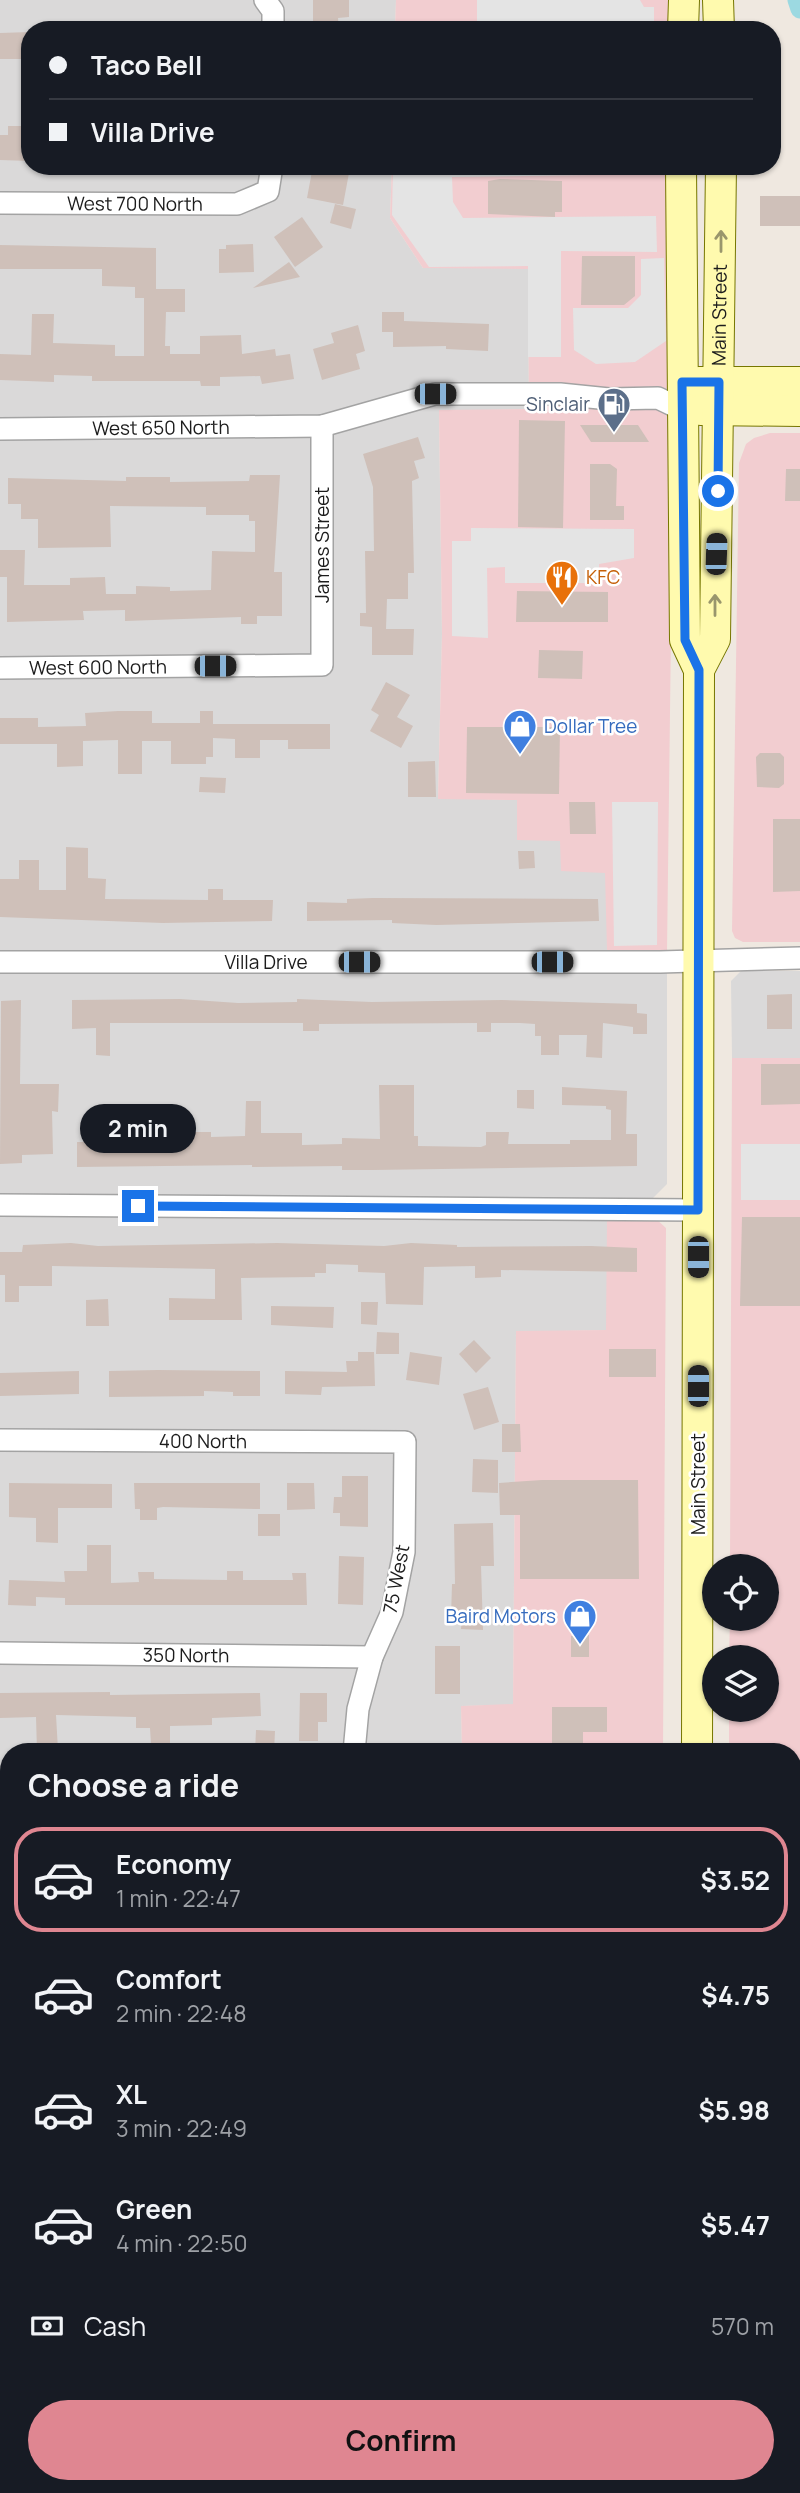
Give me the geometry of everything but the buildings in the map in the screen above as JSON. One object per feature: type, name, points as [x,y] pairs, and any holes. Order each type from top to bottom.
[{"type":"main road","points":[[683,21],[684,0]]},
{"type":"main road","points":[[718,0],[719,21]]},
{"type":"main road","name":"Main Street","points":[[681,175],[674,397],[685,640],[699,670],[697,1743]]},
{"type":"main road","name":"Main Street","points":[[699,670],[715,639],[721,175]]},
{"type":"main road","points":[[674,397],[719,396],[800,382]]},
{"type":"main road","points":[[719,396],[800,411]]},
{"type":"street","points":[[265,0],[273,11],[273,21]]},
{"type":"street","name":"West 700 North","points":[[0,203],[237,204],[268,191],[271,175]]},
{"type":"street","name":"West 650 North","points":[[0,429],[322,426],[435,394],[560,394],[609,399],[674,397]]},
{"type":"street","name":"James Street","points":[[322,426],[322,665]]},
{"type":"street","name":"West 600 North","points":[[0,668],[322,665]]},
{"type":"street","name":"Villa Drive","points":[[0,962],[800,958]]},
{"type":"street","points":[[0,1205],[698,1210]]},
{"type":"street","name":"400 North","points":[[0,1440],[405,1442]]},
{"type":"street","name":"75 West","points":[[355,1743],[358,1709],[372,1657],[393,1612],[404,1552],[405,1442]]},
{"type":"street","name":"350 North","points":[[0,1653],[372,1657]]},
{"type":"shaded area","points":[[0,0],[396,0],[395,21],[21,21],[21,175],[392,175],[390,218],[423,268],[528,268],[529,409],[439,411],[442,634],[438,798],[518,800],[561,840],[605,872],[667,952],[667,1184],[653,1198],[608,1203],[607,1330],[516,1332],[513,1705],[461,1706],[462,1743],[0,1743]]},
{"type":"shaded area","points":[[396,0],[671,0],[671,21],[395,21]]},
{"type":"shaded area","points":[[477,0],[640,0],[644,7],[654,7],[654,21],[477,21]]},
{"type":"shaded area","points":[[392,175],[672,175],[673,474],[667,952],[607,951],[605,873],[561,871],[560,841],[517,840],[517,800],[438,799],[442,634],[439,410],[529,409],[528,269],[423,268],[390,218]]},
{"type":"shaded area","points":[[393,175],[593,175],[452,177],[453,202],[463,218],[656,216],[657,252],[561,251],[561,357],[528,357],[528,266],[429,267],[392,215]]},
{"type":"shaded area","points":[[664,258],[666,341],[635,362],[596,364],[574,350],[573,308],[628,308],[641,295],[641,259]]},
{"type":"shaded area","points":[[770,433],[800,433],[800,942],[743,942],[735,938],[732,931],[739,463],[746,444],[754,438]]},
{"type":"shaded area","points":[[471,528],[634,529],[634,558],[599,564],[599,583],[505,583],[505,567],[487,568],[488,638],[452,636],[452,541],[471,541]]},
{"type":"shaded area","points":[[612,802],[658,802],[657,945],[614,946]]},
{"type":"shaded area","points":[[741,971],[800,971],[800,1058],[732,1058],[731,981]]},
{"type":"shaded area","points":[[732,1058],[800,1058],[800,1743],[729,1743],[729,1722],[779,1722],[779,1645],[729,1645],[730,1631],[779,1631],[779,1554],[730,1554]]},
{"type":"shaded area","points":[[741,1144],[800,1144],[800,1200],[741,1200]]},
{"type":"shaded area","points":[[607,1218],[655,1218],[666,1228],[663,1743],[462,1743],[461,1706],[513,1704],[516,1331],[606,1330]]},
{"type":"waterway","points":[[797,0],[800,9]]},
{"type":"place","name":"Sinclair","points":[[614,434]]},
{"type":"place","name":"KFC","points":[[562,607]]},
{"type":"place","name":"Dollar Tree","points":[[520,756]]},
{"type":"place","name":"Baird Motors","points":[[580,1646]]},
{"type":"route","points":[[138,1206],[698,1210],[699,670],[685,640],[682,382],[719,382],[718,491]]}]
